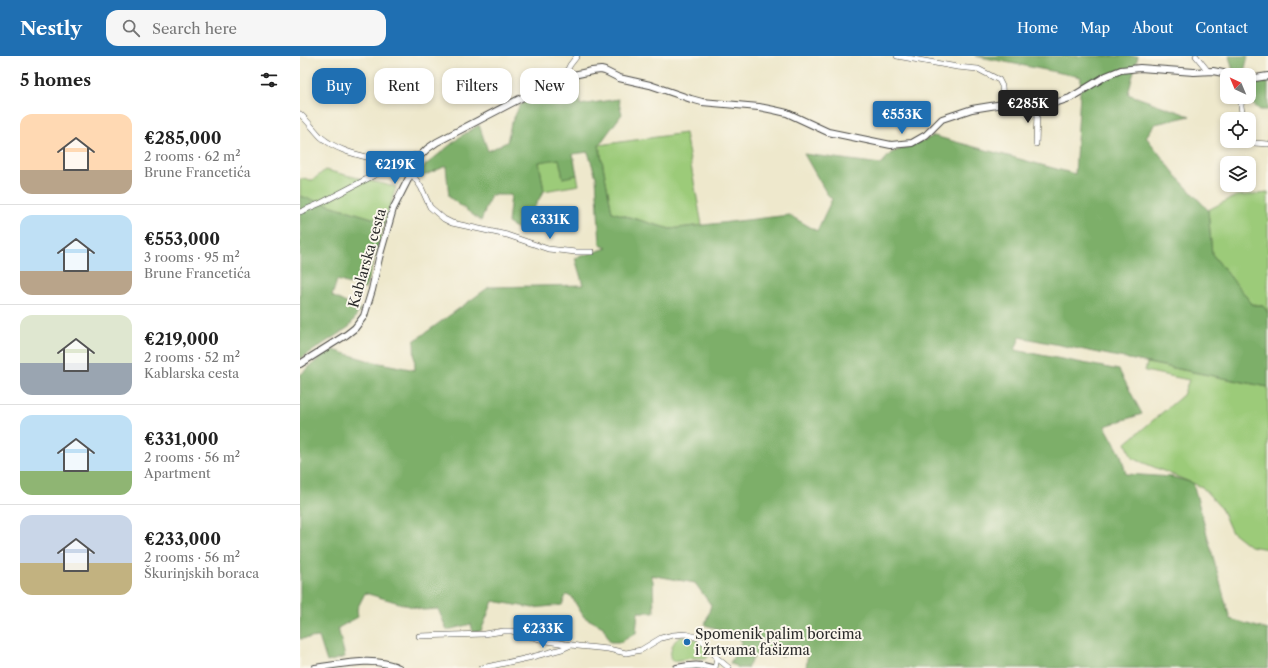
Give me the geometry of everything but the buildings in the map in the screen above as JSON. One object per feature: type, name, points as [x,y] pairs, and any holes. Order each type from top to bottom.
[{"type":"street","points":[[568,68],[577,56]]},
{"type":"street","points":[[897,56],[957,67],[978,69],[999,80],[1002,86],[1003,104]]},
{"type":"street","points":[[1196,56],[1208,71]]},
{"type":"street","name":"Kablarska cesta","points":[[579,73],[592,70],[601,70],[619,78],[650,85],[702,102],[759,107],[788,113],[828,132],[891,145],[912,143],[926,135],[946,117],[985,106],[1003,104],[1039,107],[1058,102],[1070,98],[1106,76],[1121,70],[1140,68],[1220,73]]},
{"type":"street","points":[[1256,78],[1268,76]]},
{"type":"street","name":"Kablarska cesta","points":[[300,364],[346,335],[355,328],[364,316],[393,210],[420,156],[437,142],[520,99]]},
{"type":"street","points":[[1036,144],[1037,114],[1039,107]]},
{"type":"street","points":[[300,114],[322,137],[332,144],[345,151],[360,156],[375,158],[394,166]]},
{"type":"street","points":[[1256,143],[1268,144]]},
{"type":"street","name":"Kablarska cesta","points":[[300,212],[394,166],[408,157],[416,155],[420,156]]},
{"type":"street","points":[[412,174],[421,187],[430,207],[452,223],[507,234],[548,249],[592,252]]},
{"type":"street","points":[[419,636],[484,634],[512,631],[547,641],[608,649],[626,653],[641,650],[661,638],[680,634],[699,638],[717,658],[729,668]]},
{"type":"street","points":[[482,668],[528,658],[571,645]]},
{"type":"street","points":[[677,668],[696,665],[713,668],[717,658]]},
{"type":"street","points":[[315,668],[353,663],[378,662],[390,664],[399,668]]},
{"type":"green space","points":[[975,56],[1138,56],[1128,94],[1190,116],[1155,124],[1146,137],[1179,179],[1208,210],[1212,254],[1253,305],[1263,305],[1268,313],[1268,387],[1020,337],[1015,350],[1119,370],[1142,414],[1105,426],[1121,455],[1126,474],[1172,477],[1193,483],[1230,619],[1268,630],[1268,668],[806,668],[808,652],[781,656],[761,647],[747,668],[739,668],[730,663],[742,641],[731,633],[705,625],[711,605],[695,583],[651,575],[653,581],[654,612],[638,612],[636,633],[621,642],[610,642],[603,627],[584,617],[571,596],[566,595],[562,605],[533,608],[493,601],[481,631],[473,632],[471,624],[447,630],[438,609],[423,610],[365,593],[357,609],[358,617],[338,628],[345,657],[327,662],[319,637],[300,639],[300,375],[330,349],[370,361],[415,370],[414,341],[489,287],[583,285],[575,258],[607,248],[600,245],[596,177],[588,152],[573,154],[577,175],[563,178],[559,159],[539,162],[544,191],[520,231],[508,223],[511,195],[491,195],[481,221],[449,197],[446,166],[421,177],[422,168],[461,136],[479,125],[488,151],[507,142],[511,124],[522,104],[579,104],[579,76],[580,105],[618,99],[622,114],[599,145],[612,212],[670,229],[789,215],[817,231],[832,199],[827,194],[804,154],[881,164],[891,153],[934,136],[1075,174],[1081,77]]},
{"type":"green space","points":[[1229,56],[1248,56],[1245,68],[1232,68]]},
{"type":"green space","points":[[1259,79],[1268,80],[1268,110],[1260,110],[1252,104],[1256,104],[1256,82]]},
{"type":"green space","points":[[685,133],[702,225],[670,229],[612,212],[599,145]]},
{"type":"green space","points":[[559,158],[563,177],[577,175],[579,185],[544,191],[539,162]]},
{"type":"green space","points":[[325,170],[396,187],[385,222],[300,196],[300,179],[313,180]]},
{"type":"green space","points":[[1268,193],[1268,313],[1263,305],[1253,305],[1212,254],[1208,210],[1236,196]]},
{"type":"green space","points":[[300,196],[385,222],[365,289],[337,280],[332,296],[360,310],[349,327],[300,359]]},
{"type":"green space","points":[[1147,363],[1268,387],[1268,549],[1250,546],[1231,531],[1221,508],[1202,487],[1132,458],[1126,443],[1183,395],[1189,380],[1145,371]]},
{"type":"green space","points":[[680,637],[689,637],[697,640],[711,653],[707,658],[672,661],[670,658],[672,646]]},
{"type":"place","name":"Spomenik palim borcima i žrtvama fašizma","points":[[687,642]]}]
